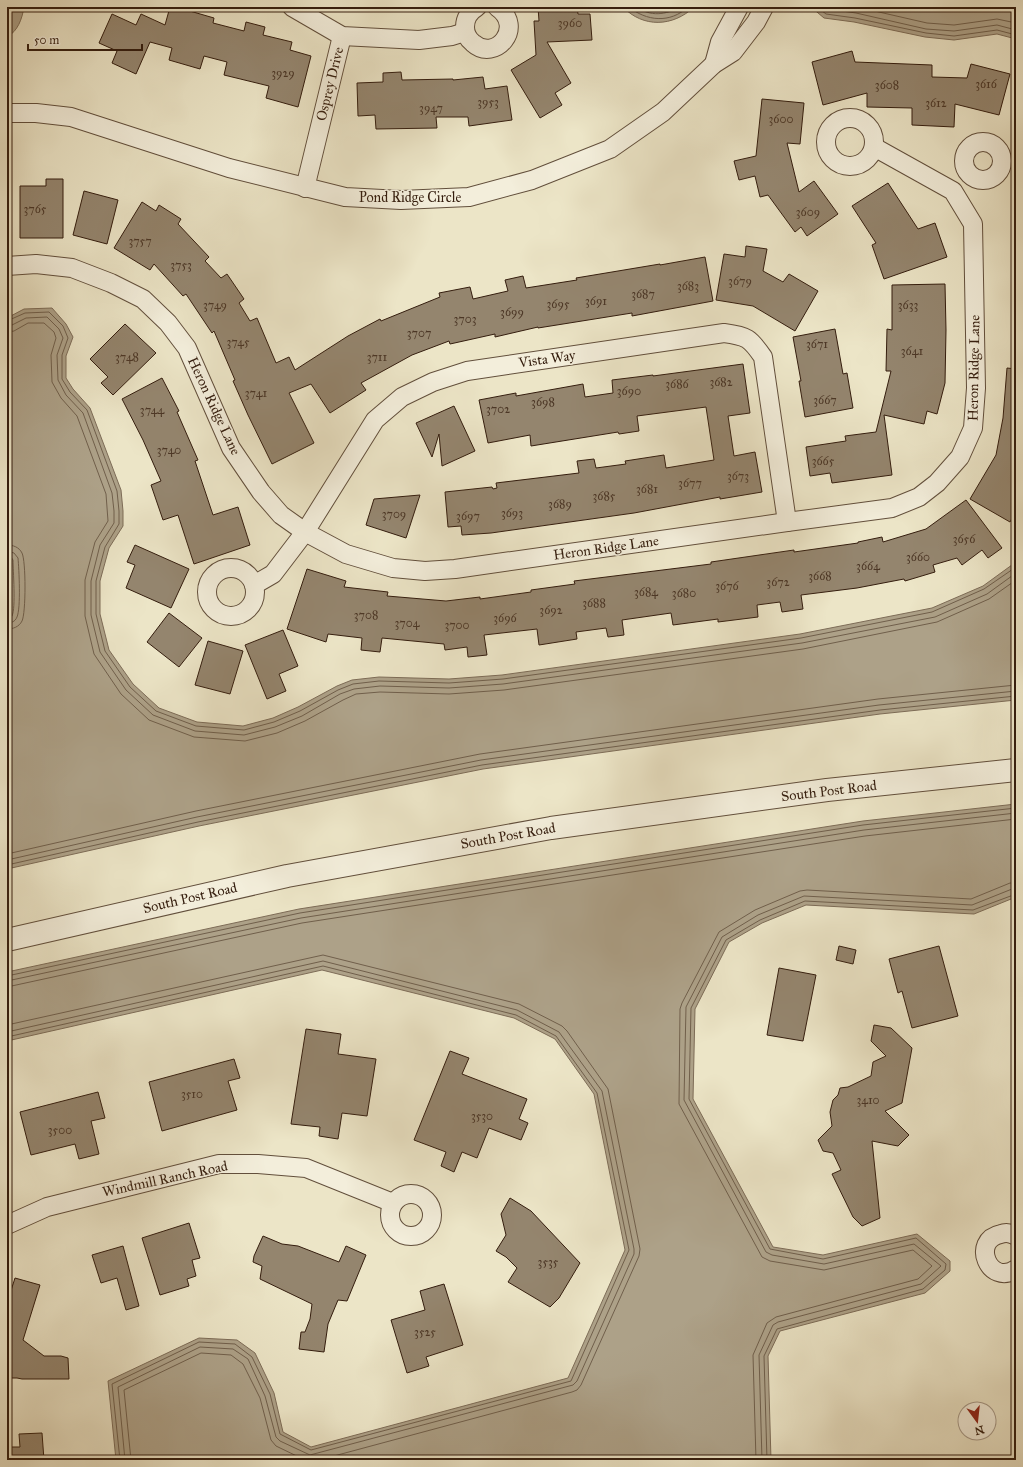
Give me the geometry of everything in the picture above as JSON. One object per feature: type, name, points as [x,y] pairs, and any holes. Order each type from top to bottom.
[{"type":"street","name":"Osprey Drive","points":[[292,7],[342,36],[305,188]]},
{"type":"street","points":[[477,7],[468,16],[465,24],[465,32],[469,40],[476,46],[484,49],[493,48],[501,44],[506,38],[509,30],[509,21],[505,13],[497,7]]},
{"type":"street","points":[[714,64],[720,42],[739,7]]},
{"type":"street","name":"Pond Ridge Circle","points":[[7,113],[36,113],[71,117],[229,168],[345,197],[401,200],[469,196],[532,180],[610,149],[663,112],[714,64],[733,52],[756,22],[764,7]]},
{"type":"street","points":[[342,36],[419,40],[452,36],[465,32]]},
{"type":"street","name":"Heron Ridge Lane","points":[[7,266],[36,264],[72,268],[110,283],[143,299],[168,323],[187,348],[231,448],[261,492],[281,515],[305,532],[346,554],[393,568],[425,571],[455,569],[892,508],[920,497],[937,483],[960,457],[973,428],[976,388],[973,224],[953,191],[874,147]]},
{"type":"street","points":[[953,191],[970,175]]},
{"type":"street","name":"Vista Way","points":[[254,585],[273,574],[305,532],[375,420],[402,397],[432,382],[467,371],[724,333],[742,336],[754,342],[763,357],[787,522]]},
{"type":"street","name":"South Post Road","points":[[7,940],[287,876],[551,828],[827,790],[1016,770]]},
{"type":"street","name":"Windmill Ranch Road","points":[[7,1225],[47,1206],[219,1164],[258,1164],[306,1168],[393,1203]]},
{"type":"street","points":[[1016,1236],[1005,1233],[997,1234],[990,1239],[986,1246],[985,1253],[986,1261],[998,1272],[1005,1273],[1016,1269]]},
{"type":"water","points":[[7,7],[24,7],[19,24],[7,37]]},
{"type":"water","points":[[623,7],[694,7],[686,14],[668,21],[649,22],[631,14]]},
{"type":"water","points":[[811,7],[1016,7],[1016,39],[997,34],[954,40],[925,37],[854,22],[824,18]]},
{"type":"water","points":[[52,308],[66,324],[73,337],[66,356],[66,378],[73,389],[90,408],[121,490],[123,526],[109,548],[100,581],[100,614],[109,650],[133,684],[159,708],[197,722],[243,726],[273,718],[352,680],[379,677],[449,679],[502,675],[800,634],[932,608],[983,586],[1016,562],[1016,700],[880,714],[483,769],[199,826],[7,869],[7,635],[10,604],[9,557],[7,550],[7,318],[24,309]]},
{"type":"water","points":[[1016,804],[1016,897],[974,914],[806,905],[762,923],[729,942],[695,1009],[693,1099],[773,1247],[823,1255],[917,1234],[950,1261],[950,1271],[925,1293],[780,1331],[768,1356],[771,1460],[116,1460],[108,1381],[199,1338],[237,1340],[255,1353],[274,1393],[283,1432],[311,1447],[568,1378],[625,1250],[594,1094],[555,1039],[514,1018],[322,970],[7,1041],[7,972],[299,909],[863,821]]},
{"type":"building","points":[[170,7],[176,7],[214,18],[213,23],[244,31],[246,22],[265,27],[263,35],[292,42],[290,50],[311,56],[298,107],[266,98],[269,86],[224,75],[227,62],[204,56],[200,69],[169,60],[172,48],[150,42],[136,74],[112,63],[117,51],[99,43],[112,14],[136,25],[141,14],[165,25]]},
{"type":"building","points":[[538,7],[577,7],[578,14],[590,14],[592,40],[547,42],[571,83],[555,93],[562,105],[540,118],[511,70],[536,55],[534,21],[539,21]]},
{"type":"building","points":[[852,51],[855,62],[932,65],[932,77],[967,78],[971,64],[1010,74],[999,115],[955,104],[954,127],[912,125],[912,108],[867,107],[867,93],[823,105],[812,62]]},
{"type":"building","points":[[401,72],[402,80],[453,80],[483,77],[485,89],[507,86],[512,120],[469,126],[468,117],[436,117],[437,128],[376,129],[375,115],[358,116],[357,83],[383,82],[383,73]]},
{"type":"building","points":[[762,99],[804,103],[800,144],[787,143],[799,192],[814,181],[838,214],[807,236],[801,227],[795,232],[768,195],[760,197],[755,176],[739,180],[734,161],[756,156]]},
{"type":"building","points":[[46,179],[63,179],[63,238],[20,238],[20,186],[46,186]]},
{"type":"building","points":[[888,183],[918,229],[935,223],[947,257],[884,279],[872,245],[876,243],[852,206]]},
{"type":"building","points":[[84,191],[118,200],[107,244],[73,235]]},
{"type":"building","points":[[142,202],[156,211],[159,205],[181,219],[178,224],[209,257],[205,261],[221,278],[227,274],[244,299],[239,303],[250,321],[257,318],[276,363],[289,357],[295,370],[348,336],[380,319],[381,321],[440,297],[439,293],[470,287],[473,299],[508,291],[505,280],[523,276],[526,288],[577,280],[576,278],[705,257],[713,301],[632,316],[632,313],[538,327],[495,337],[495,334],[450,344],[449,341],[412,355],[361,383],[366,390],[330,413],[311,384],[289,393],[314,443],[272,464],[233,381],[235,380],[214,331],[212,333],[186,294],[183,296],[154,264],[150,270],[114,248]]},
{"type":"building","points":[[746,246],[767,249],[763,271],[783,282],[789,274],[818,291],[795,331],[753,306],[716,300],[724,254],[745,257]]},
{"type":"building","points":[[945,284],[945,383],[937,414],[927,411],[924,424],[884,415],[892,475],[832,483],[830,473],[810,476],[806,447],[846,441],[845,436],[876,432],[891,371],[886,371],[887,329],[892,330],[892,285]]},
{"type":"building","points":[[125,324],[156,353],[113,395],[101,383],[108,377],[90,359]]},
{"type":"building","points":[[835,329],[843,374],[847,373],[853,408],[805,417],[799,381],[801,381],[793,337]]},
{"type":"building","points":[[743,364],[750,413],[728,416],[734,456],[755,452],[762,492],[720,499],[720,497],[634,513],[491,533],[462,535],[461,526],[448,527],[445,492],[492,487],[493,489],[497,488],[496,483],[579,473],[577,461],[594,459],[596,468],[626,464],[625,461],[664,455],[666,468],[714,460],[706,407],[637,416],[639,431],[619,434],[618,432],[531,446],[530,435],[488,443],[479,400],[516,393],[516,396],[583,384],[585,397],[613,393],[612,380]]},
{"type":"building","points":[[1007,368],[1016,369],[1016,511],[1010,522],[970,499],[996,455],[1003,418]]},
{"type":"building","points":[[162,378],[179,411],[177,412],[198,460],[195,461],[213,515],[238,507],[250,545],[194,564],[178,515],[163,520],[151,485],[161,481],[143,440],[122,399]]},
{"type":"building","points":[[454,406],[475,451],[442,466],[439,434],[432,457],[416,423]]},
{"type":"building","points":[[420,495],[406,538],[366,525],[374,499]]},
{"type":"building","points":[[966,500],[1002,548],[988,558],[982,550],[962,565],[957,558],[933,565],[935,572],[905,581],[904,579],[857,588],[801,595],[803,609],[782,612],[780,602],[757,605],[758,617],[718,622],[718,619],[673,625],[671,613],[622,620],[624,635],[608,637],[606,628],[576,632],[577,639],[539,645],[537,629],[484,635],[487,655],[468,657],[467,647],[445,650],[444,644],[382,638],[380,652],[361,650],[362,638],[328,634],[326,642],[287,629],[307,569],[346,581],[344,587],[388,592],[387,596],[446,601],[480,597],[480,599],[575,584],[574,581],[711,564],[711,562],[794,550],[794,552],[858,543],[882,537],[883,542],[926,529]]},
{"type":"building","points":[[135,545],[189,569],[171,608],[126,588],[135,565],[127,562]]},
{"type":"building","points":[[169,613],[202,638],[179,667],[147,642]]},
{"type":"building","points":[[283,630],[298,666],[279,674],[286,691],[267,699],[245,645]]},
{"type":"building","points":[[208,641],[243,651],[230,694],[195,685]]},
{"type":"building","points":[[839,946],[856,950],[853,964],[836,960]]},
{"type":"building","points":[[939,946],[958,1016],[912,1028],[902,991],[898,993],[889,959]]},
{"type":"building","points":[[779,968],[816,975],[803,1041],[767,1035]]},
{"type":"building","points":[[874,1025],[891,1028],[912,1048],[902,1103],[885,1111],[909,1135],[898,1146],[872,1141],[880,1218],[862,1226],[853,1217],[832,1174],[841,1170],[833,1153],[823,1151],[818,1140],[832,1126],[830,1112],[833,1100],[838,1095],[840,1088],[848,1087],[871,1076],[873,1062],[886,1056],[871,1041]]},
{"type":"building","points":[[306,1029],[341,1034],[338,1054],[376,1059],[367,1116],[342,1113],[338,1139],[319,1136],[320,1127],[291,1124]]},
{"type":"building","points":[[450,1051],[469,1058],[462,1074],[527,1099],[519,1119],[528,1123],[521,1140],[489,1128],[477,1158],[462,1152],[454,1172],[441,1166],[446,1152],[414,1140]]},
{"type":"building","points":[[234,1059],[240,1078],[228,1081],[237,1110],[162,1131],[149,1082]]},
{"type":"building","points":[[98,1092],[105,1118],[91,1121],[99,1154],[79,1159],[75,1144],[31,1155],[20,1112]]},
{"type":"building","points":[[510,1198],[531,1211],[580,1263],[559,1298],[550,1307],[508,1282],[517,1268],[506,1257],[496,1251],[506,1235],[501,1214]]},
{"type":"building","points":[[189,1223],[200,1258],[192,1260],[196,1276],[187,1279],[189,1286],[160,1295],[142,1238]]},
{"type":"building","points":[[263,1236],[282,1244],[298,1246],[339,1262],[346,1246],[366,1255],[347,1301],[338,1300],[328,1324],[324,1352],[299,1349],[301,1332],[305,1332],[310,1319],[312,1304],[260,1279],[262,1266],[253,1262],[254,1256]]},
{"type":"building","points":[[123,1246],[139,1306],[126,1310],[117,1278],[101,1283],[92,1255]]},
{"type":"building","points":[[15,1278],[40,1285],[23,1340],[44,1356],[61,1356],[68,1358],[69,1379],[7,1378],[7,1303]]},
{"type":"building","points":[[444,1284],[463,1345],[426,1357],[429,1366],[407,1373],[391,1320],[425,1310],[420,1291]]},
{"type":"building","points":[[42,1433],[44,1460],[7,1460],[7,1447],[20,1447],[19,1434]]}]
